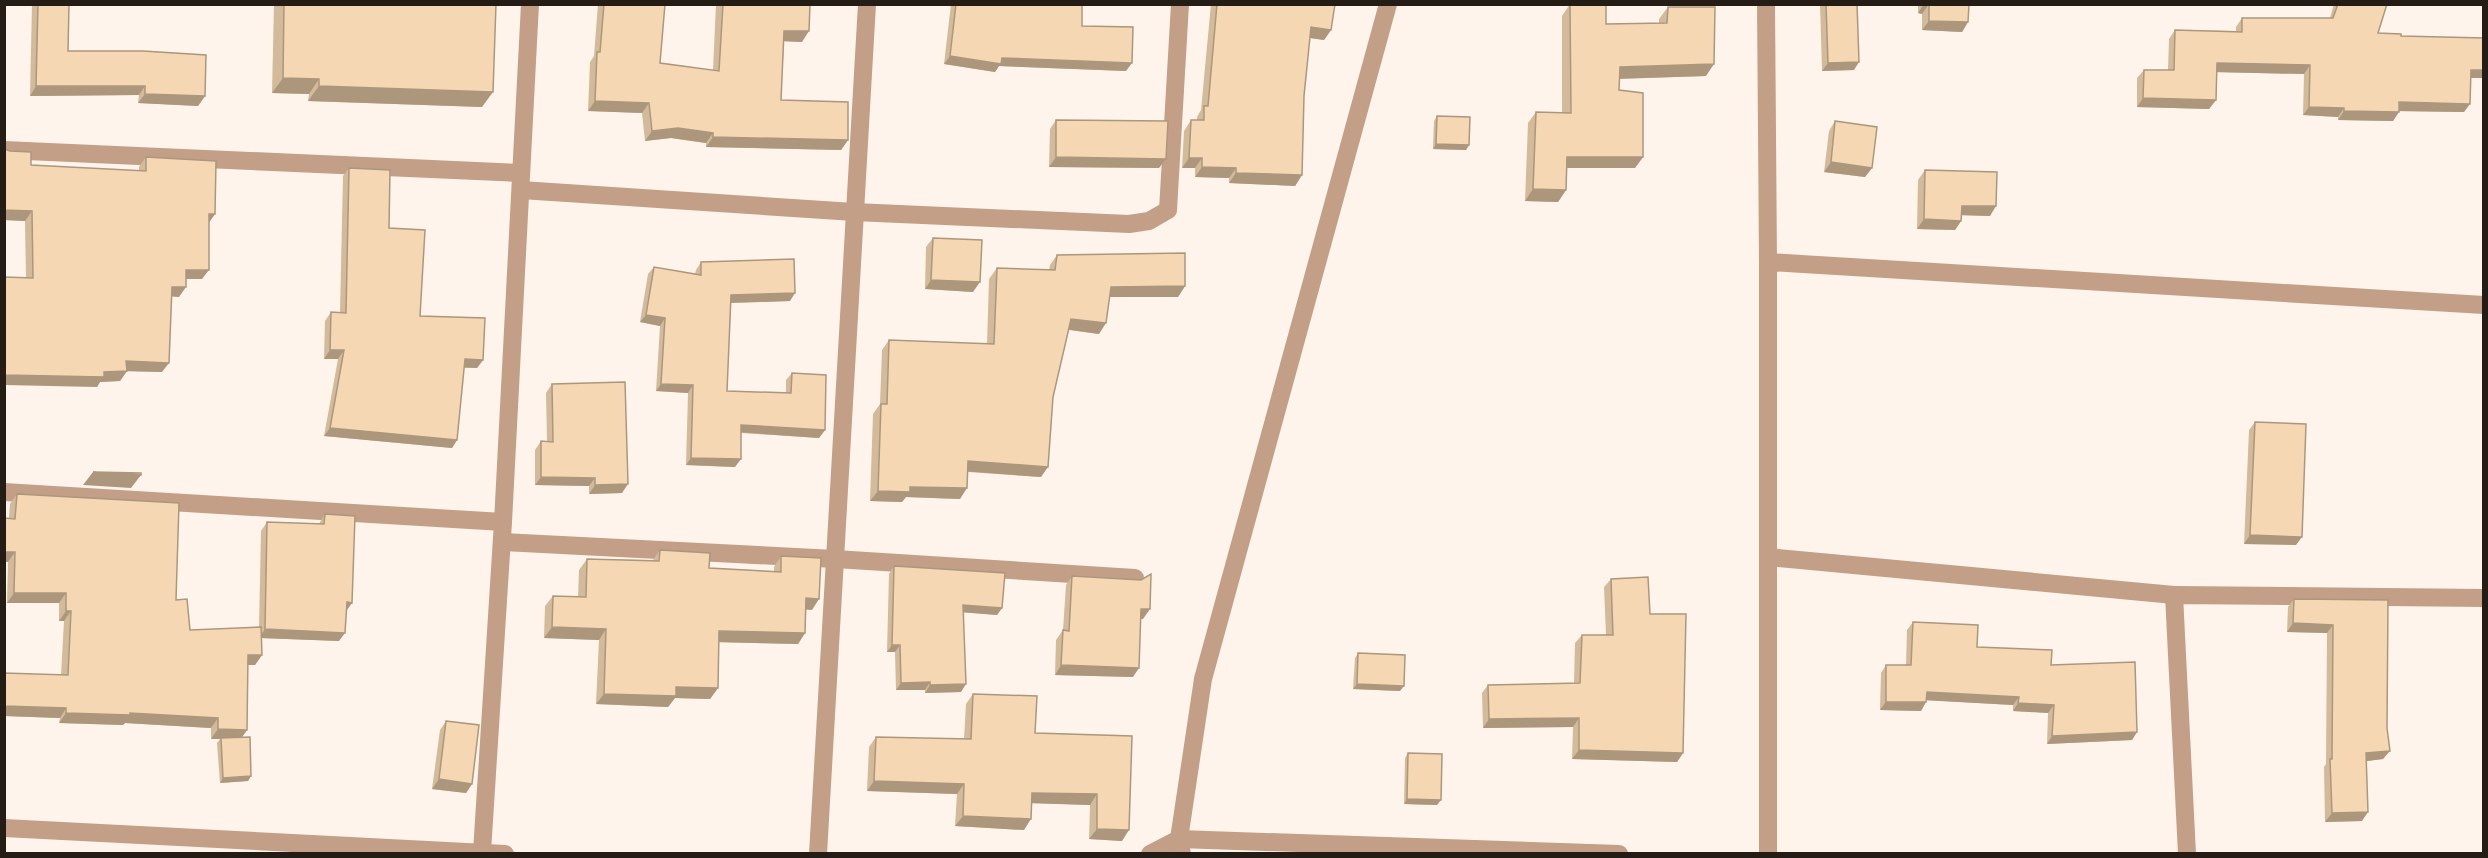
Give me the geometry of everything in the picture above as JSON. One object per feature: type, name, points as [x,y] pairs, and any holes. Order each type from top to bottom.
[{"type":"street","points":[[482,852],[502,542],[530,4]]},
{"type":"street","points":[[818,854],[867,4]]},
{"type":"street","points":[[4,150],[521,182],[854,212],[1129,225],[1149,221],[1168,210],[1180,4]]},
{"type":"street","points":[[1180,846],[1203,679],[1388,4]]},
{"type":"street","points":[[1767,4],[1768,854]]},
{"type":"street","points":[[1768,262],[2484,304]]},
{"type":"street","points":[[4,492],[503,522]]},
{"type":"street","points":[[502,542],[835,559],[1135,578]]},
{"type":"street","points":[[1768,557],[2174,595],[2484,598]]},
{"type":"street","points":[[2174,595],[2187,854]]},
{"type":"street","points":[[4,828],[208,846],[505,854]]},
{"type":"street","points":[[1150,854],[1180,846],[1619,854]]},
{"type":"building","points":[[38,4],[69,4],[68,51],[143,51],[206,55],[205,96],[145,94],[145,86],[36,86]]},
{"type":"building","points":[[284,4],[496,4],[493,92],[319,86],[319,79],[283,78]]},
{"type":"building","points":[[604,4],[665,4],[660,63],[719,71],[723,4],[810,4],[809,31],[784,31],[781,100],[848,102],[848,140],[713,137],[713,133],[678,128],[652,131],[649,103],[595,101],[597,52],[600,52]]},
{"type":"building","points":[[956,4],[1082,4],[1082,26],[1133,27],[1132,63],[1002,58],[1001,64],[950,56]]},
{"type":"building","points":[[1217,4],[1335,4],[1331,30],[1311,27],[1304,96],[1302,175],[1236,173],[1236,168],[1202,167],[1202,158],[1189,158],[1191,120],[1204,120],[1204,106],[1208,106]]},
{"type":"building","points":[[1570,4],[1606,4],[1606,24],[1667,23],[1668,7],[1715,7],[1714,64],[1620,67],[1619,90],[1643,93],[1643,157],[1567,157],[1566,190],[1533,189],[1536,112],[1571,113]]},
{"type":"building","points":[[1826,4],[1857,4],[1859,62],[1828,63]]},
{"type":"building","points":[[1929,4],[1969,4],[1968,22],[1929,21]]},
{"type":"building","points":[[2338,4],[2387,4],[2378,33],[2401,34],[2401,36],[2484,38],[2484,70],[2471,70],[2470,104],[2399,102],[2399,112],[2344,111],[2344,108],[2309,107],[2310,65],[2217,63],[2216,100],[2143,98],[2144,70],[2174,70],[2175,30],[2242,32],[2242,18],[2333,18]]},
{"type":"building","points":[[1437,116],[1470,117],[1469,145],[1436,144]]},
{"type":"building","points":[[1056,120],[1168,121],[1166,159],[1056,157]]},
{"type":"building","points":[[1835,121],[1877,127],[1872,168],[1831,162]]},
{"type":"building","points":[[4,149],[31,152],[31,165],[146,171],[146,157],[216,161],[215,214],[209,214],[209,270],[186,270],[186,287],[172,287],[169,363],[126,361],[127,371],[104,372],[104,377],[4,375],[4,277],[33,278],[32,211],[4,210]]},
{"type":"building","points":[[349,168],[390,170],[389,228],[425,230],[420,316],[485,318],[483,360],[465,359],[457,440],[330,428],[344,350],[330,350],[331,312],[346,313]]},
{"type":"building","points":[[1925,170],[1997,172],[1996,206],[1962,206],[1961,221],[1924,219]]},
{"type":"building","points":[[933,238],[982,240],[980,282],[931,280]]},
{"type":"building","points":[[1185,253],[1185,286],[1111,287],[1106,323],[1071,319],[1053,397],[1048,467],[968,461],[967,488],[910,487],[910,492],[878,491],[881,404],[887,404],[889,340],[994,344],[997,268],[1055,270],[1057,255]]},
{"type":"building","points":[[794,259],[795,293],[731,295],[727,391],[791,393],[792,373],[826,375],[825,430],[741,425],[741,459],[691,458],[693,385],[661,384],[665,318],[646,315],[654,267],[701,275],[701,262]]},
{"type":"building","points":[[625,382],[628,484],[595,485],[595,478],[541,477],[541,441],[553,442],[552,384]]},
{"type":"building","points":[[2255,422],[2306,424],[2302,537],[2250,535]]},
{"type":"building","points":[[93,472],[141,473],[141,475]]},
{"type":"building","points":[[17,494],[179,503],[176,600],[187,599],[190,630],[261,627],[262,655],[248,655],[247,730],[218,729],[218,718],[130,713],[130,715],[66,713],[66,708],[4,706],[4,673],[68,675],[71,611],[66,611],[66,593],[14,593],[15,552],[4,552],[4,518],[15,519]]},
{"type":"building","points":[[325,514],[355,516],[352,603],[347,602],[345,633],[265,629],[267,522],[324,524]]},
{"type":"building","points":[[660,550],[710,553],[709,568],[781,572],[781,556],[821,558],[819,599],[806,598],[805,633],[719,631],[718,688],[676,687],[676,696],[604,694],[606,629],[552,627],[553,596],[586,597],[587,559],[659,561]]},
{"type":"building","points":[[894,566],[1005,573],[1002,608],[963,605],[966,684],[901,683],[900,645],[892,645]]},
{"type":"building","points":[[1151,574],[1150,609],[1141,609],[1139,668],[1061,665],[1063,630],[1069,631],[1072,576],[1141,580]]},
{"type":"building","points":[[1648,577],[1650,614],[1686,614],[1683,753],[1579,750],[1579,718],[1489,719],[1488,685],[1580,683],[1582,635],[1613,635],[1611,579]]},
{"type":"building","points":[[2294,599],[2388,600],[2387,728],[2390,751],[2366,753],[2368,812],[2332,813],[2330,759],[2332,759],[2333,625],[2293,623]]},
{"type":"building","points":[[1913,622],[1978,625],[1977,647],[2052,650],[2051,665],[2135,662],[2137,732],[2052,736],[2054,705],[2018,703],[2019,697],[1927,692],[1926,702],[1886,702],[1886,665],[1911,665]]},
{"type":"building","points":[[1358,653],[1405,655],[1404,686],[1357,684]]},
{"type":"building","points":[[973,694],[1037,696],[1035,733],[1132,736],[1129,830],[1097,829],[1097,794],[1032,793],[1031,819],[963,816],[964,784],[874,781],[876,737],[971,739]]},
{"type":"building","points":[[446,721],[479,725],[472,784],[439,779]]},
{"type":"building","points":[[250,737],[251,776],[223,778],[221,738]]},
{"type":"building","points":[[1408,753],[1442,754],[1441,800],[1407,799]]}]
